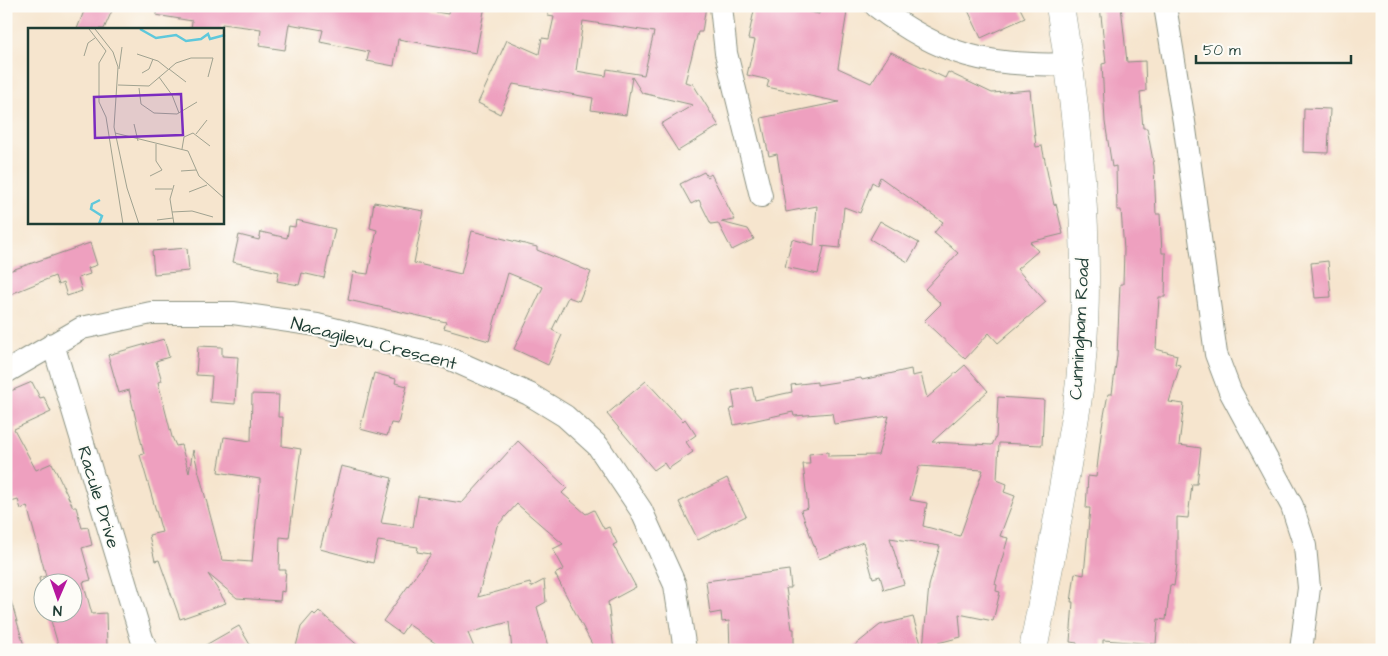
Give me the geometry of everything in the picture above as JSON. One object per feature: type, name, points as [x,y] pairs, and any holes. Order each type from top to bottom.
[{"type":"main road","name":"Cunningham Road","points":[[1033,650],[1060,507],[1081,371],[1084,310],[1081,164],[1060,6]]},
{"type":"street","points":[[721,6],[726,53],[761,196]]},
{"type":"street","points":[[876,6],[924,38],[948,50],[971,57],[1020,65],[1069,64]]},
{"type":"street","points":[[1165,6],[1184,122],[1216,354],[1230,391],[1292,506],[1305,546],[1309,588],[1301,650]]},
{"type":"street","name":"Nacagilevu Crescent","points":[[6,372],[82,328],[151,313],[232,314],[317,325],[446,357],[529,394],[565,416],[598,446],[641,510],[675,585],[685,650]]},
{"type":"street","name":"Racule Drive","points":[[54,344],[142,639],[147,650]]},
{"type":"building","points":[[86,6],[114,6],[104,28],[77,28]]},
{"type":"building","points":[[157,6],[412,6],[412,8],[448,14],[450,6],[485,6],[476,53],[398,39],[394,66],[367,61],[369,52],[320,42],[323,30],[289,24],[285,50],[259,46],[261,29],[222,24],[221,28],[191,28],[192,21],[156,15]]},
{"type":"building","points":[[549,6],[706,6],[702,32],[698,32],[685,82],[693,84],[719,126],[678,151],[661,124],[693,105],[642,93],[632,77],[626,115],[591,110],[593,98],[513,84],[500,114],[478,103],[507,40],[539,54],[542,38],[549,39],[554,17],[548,16]],"holes":[[[583,21],[654,32],[644,75],[607,69],[606,76],[576,71]]]},
{"type":"building","points":[[755,6],[784,6],[819,14],[820,8],[847,12],[838,68],[871,83],[891,52],[945,78],[948,72],[992,93],[1030,90],[1036,147],[1042,146],[1054,205],[1056,204],[1063,234],[1030,242],[1038,251],[1017,269],[1046,302],[998,343],[989,333],[965,359],[924,321],[941,304],[925,289],[958,253],[934,233],[943,222],[880,177],[877,185],[872,182],[860,213],[844,207],[840,248],[821,246],[824,247],[818,274],[785,267],[792,239],[814,245],[817,206],[786,212],[777,154],[769,156],[761,118],[839,102],[767,87],[769,80],[747,75],[755,40],[748,39]]},
{"type":"building","points":[[966,6],[1019,6],[1025,18],[981,38]]},
{"type":"building","points":[[1100,6],[1121,6],[1127,62],[1145,61],[1146,91],[1140,92],[1143,128],[1147,128],[1154,166],[1156,214],[1160,214],[1162,253],[1166,253],[1165,297],[1159,297],[1156,349],[1177,355],[1175,364],[1180,365],[1169,402],[1184,404],[1179,445],[1201,448],[1197,484],[1192,484],[1188,518],[1177,517],[1177,564],[1174,586],[1170,585],[1166,620],[1158,619],[1156,644],[1103,640],[1103,650],[1077,650],[1077,643],[1070,642],[1073,602],[1071,602],[1075,573],[1084,575],[1090,508],[1086,508],[1088,476],[1096,477],[1108,394],[1112,394],[1117,356],[1120,284],[1123,284],[1124,250],[1121,210],[1117,210],[1116,166],[1112,167],[1105,122],[1102,64],[1106,63]]},
{"type":"building","points":[[1304,108],[1330,109],[1328,153],[1303,152]]},
{"type":"building","points":[[704,172],[707,177],[711,174],[735,220],[721,222],[748,229],[754,239],[732,250],[718,223],[711,224],[699,200],[691,204],[680,184]]},
{"type":"building","points":[[374,202],[424,211],[414,263],[461,274],[472,231],[537,247],[537,250],[591,272],[579,301],[568,297],[552,330],[562,335],[548,365],[514,349],[543,287],[508,273],[489,341],[444,328],[446,322],[348,300],[353,272],[368,274],[377,230],[370,228]]},
{"type":"building","points":[[296,220],[335,229],[324,278],[302,273],[299,285],[277,281],[279,272],[233,262],[239,235],[259,240],[261,232],[287,238],[289,226],[295,227]]},
{"type":"building","points":[[880,221],[919,243],[908,262],[870,239]]},
{"type":"building","points":[[90,243],[97,265],[88,268],[90,274],[78,278],[82,291],[67,296],[63,283],[58,285],[55,276],[6,296],[6,272]]},
{"type":"building","points":[[187,248],[189,271],[154,274],[152,251]]},
{"type":"building","points":[[1328,261],[1331,297],[1315,298],[1311,263]]},
{"type":"building","points":[[164,339],[169,357],[156,361],[162,381],[158,382],[172,437],[176,446],[181,445],[189,473],[193,450],[222,560],[252,562],[260,484],[260,479],[218,472],[224,437],[251,441],[252,394],[279,395],[278,417],[283,417],[282,446],[301,449],[289,538],[280,537],[279,570],[286,570],[284,592],[281,591],[280,601],[237,598],[208,574],[226,603],[180,619],[159,560],[155,561],[149,535],[162,532],[140,455],[144,454],[129,390],[119,393],[108,355]]},
{"type":"building","points":[[198,346],[222,347],[222,356],[238,357],[235,404],[210,402],[212,376],[196,375]]},
{"type":"building","points":[[965,365],[988,391],[932,442],[992,445],[996,437],[998,397],[1044,400],[1042,445],[999,443],[997,480],[1007,484],[1004,492],[1015,496],[1000,536],[1008,538],[995,584],[997,585],[996,591],[1000,592],[993,621],[959,614],[961,637],[923,647],[929,586],[940,546],[890,538],[904,584],[884,590],[880,576],[873,578],[863,542],[819,559],[801,510],[808,508],[803,464],[810,464],[809,454],[828,452],[828,456],[878,455],[889,416],[834,424],[832,413],[794,416],[793,412],[734,425],[730,409],[735,408],[732,391],[752,387],[755,400],[792,392],[791,385],[817,382],[817,385],[861,378],[862,380],[911,369],[912,376],[921,374],[927,398]],"holes":[[[919,466],[983,470],[960,536],[923,526],[927,503],[910,500]]]},
{"type":"building","points":[[374,373],[396,379],[395,383],[407,386],[398,424],[391,423],[387,436],[360,429]]},
{"type":"building","points":[[646,381],[683,421],[685,419],[696,435],[686,442],[693,452],[668,469],[664,463],[654,470],[607,414]]},
{"type":"building","points":[[32,382],[40,398],[44,397],[51,412],[14,429],[36,470],[52,463],[73,507],[76,507],[82,528],[88,527],[92,545],[82,548],[91,580],[83,582],[92,614],[106,613],[107,646],[59,648],[52,624],[82,624],[82,574],[45,574],[27,506],[21,509],[18,500],[11,502],[6,491],[6,393]]},
{"type":"building","points":[[518,441],[567,488],[562,493],[586,514],[594,510],[604,529],[609,527],[617,543],[613,545],[636,587],[608,602],[614,650],[595,650],[555,574],[564,569],[553,549],[563,544],[517,504],[497,526],[478,597],[530,583],[531,587],[544,580],[546,602],[537,607],[549,650],[512,650],[509,622],[468,633],[475,650],[445,650],[408,624],[401,634],[383,621],[431,554],[417,552],[418,547],[378,541],[373,563],[320,549],[341,466],[392,478],[381,523],[413,527],[418,496],[462,503]]},
{"type":"building","points":[[727,478],[746,516],[698,540],[679,502]]},
{"type":"building","points":[[789,570],[791,588],[786,588],[792,629],[794,629],[794,650],[730,650],[729,621],[722,622],[721,612],[710,614],[706,581]]},
{"type":"building","points":[[11,601],[25,650],[6,650],[6,602]]},
{"type":"building","points":[[319,611],[363,650],[295,650],[301,627],[313,613],[315,615]]},
{"type":"building","points":[[913,617],[922,647],[912,650],[849,650],[880,625]]},
{"type":"building","points":[[239,626],[253,650],[197,650]]}]
